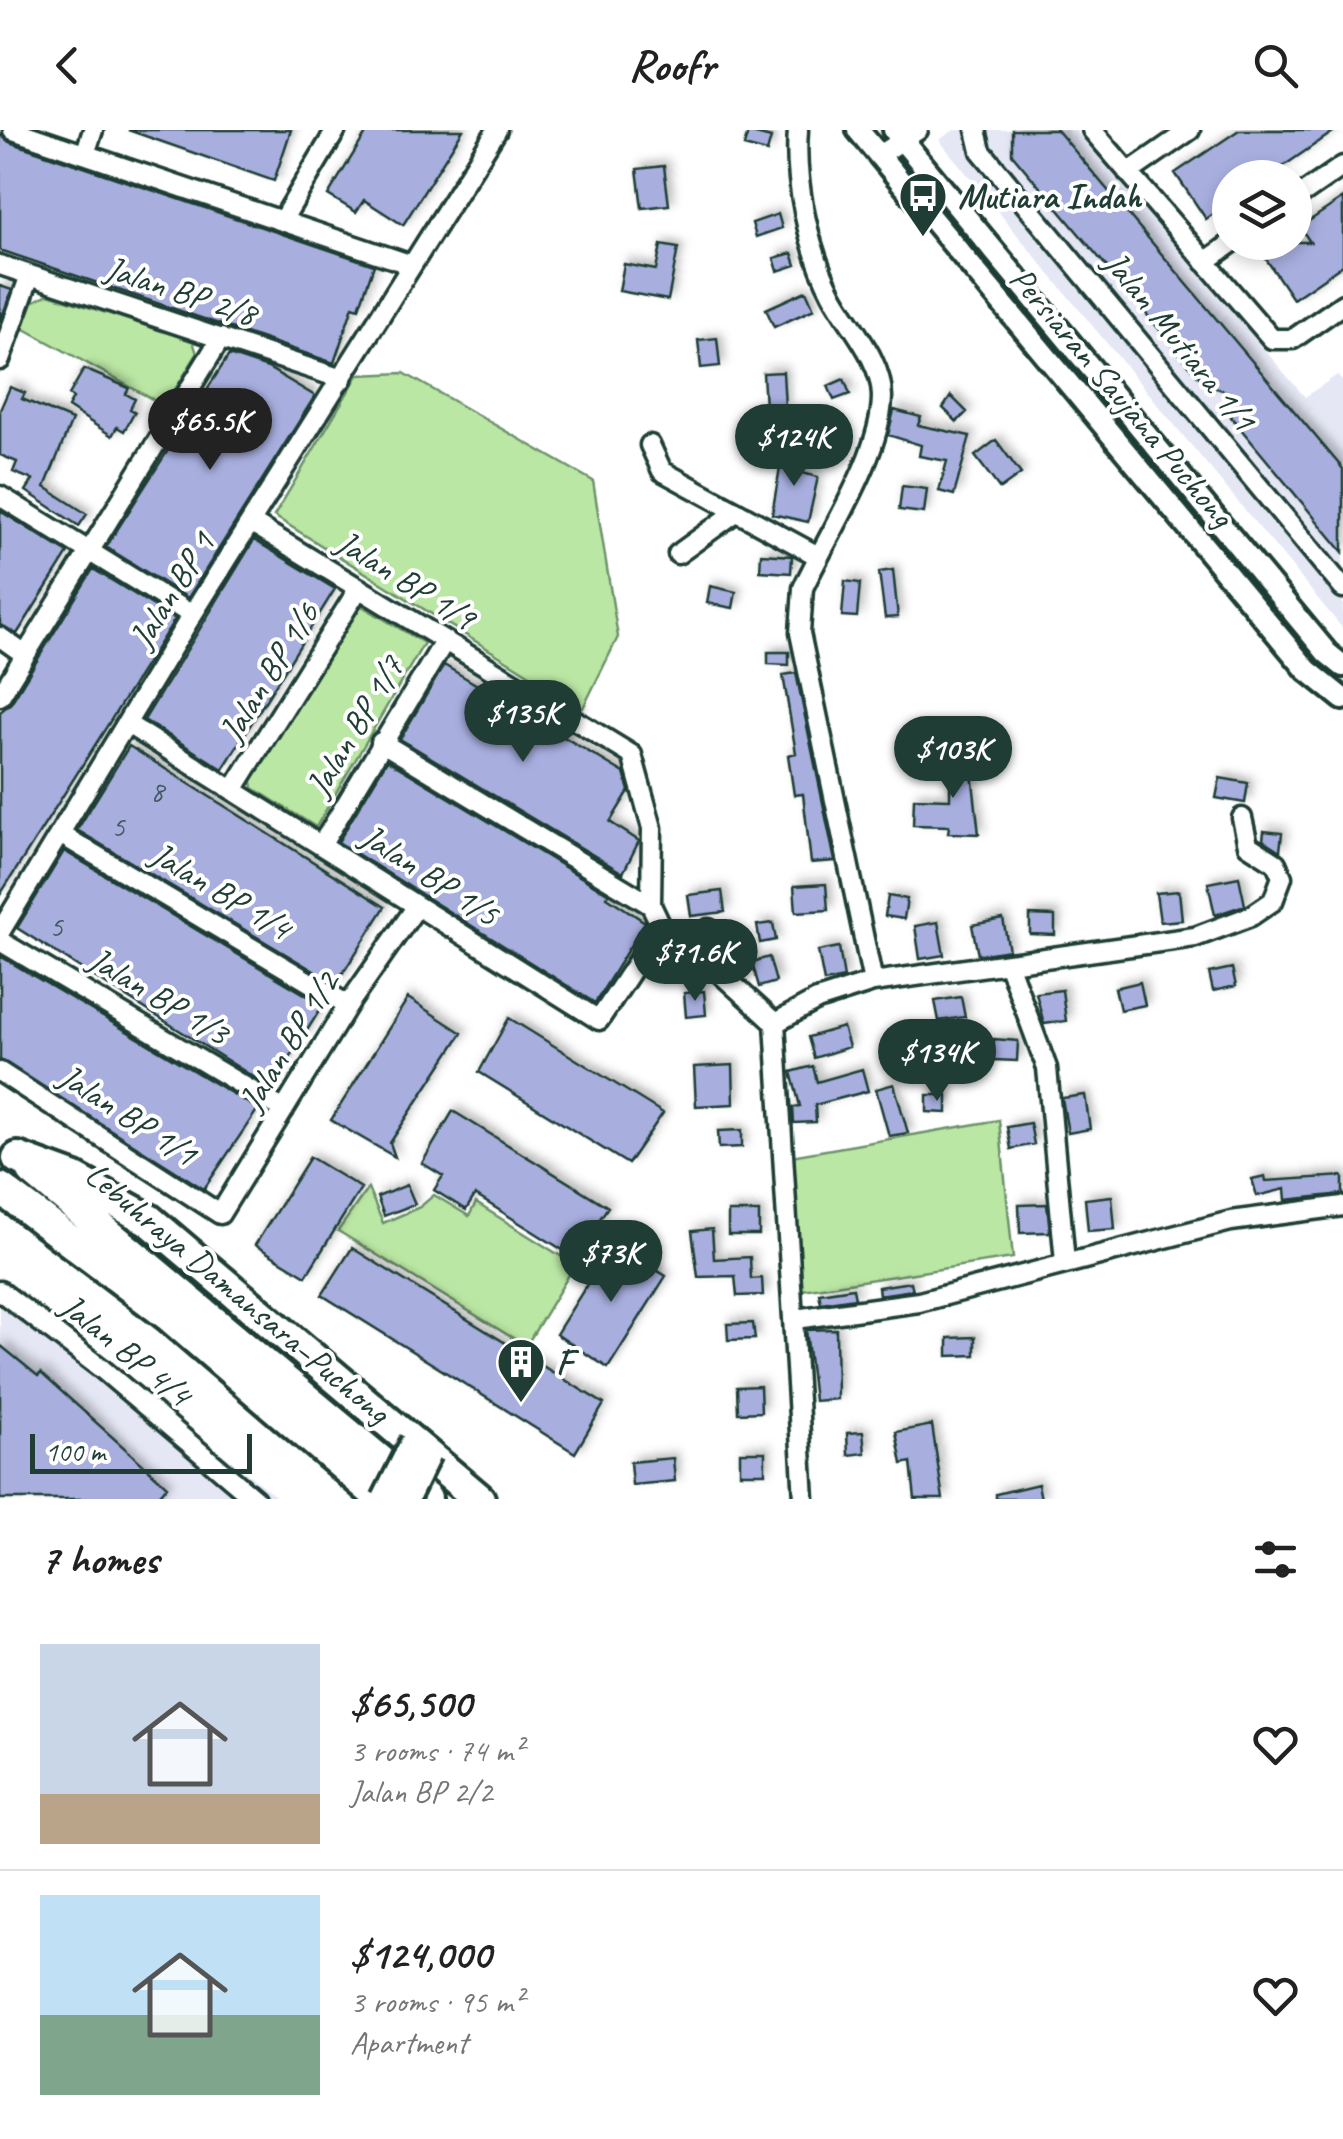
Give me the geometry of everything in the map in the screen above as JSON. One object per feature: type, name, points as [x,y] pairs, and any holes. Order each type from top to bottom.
[{"type":"highway","points":[[9,1153],[73,1178],[149,1220],[478,1499]]},
{"type":"highway","name":"Lebuhraya Damansara–Puchong","points":[[9,1153],[426,1499]]},
{"type":"highway","name":"Lebuhraya Damansara–Puchong","points":[[0,1188],[153,1303],[383,1499]]},
{"type":"highway","points":[[240,1296],[387,1401],[497,1499]]},
{"type":"highway","points":[[338,1461],[346,1499]]},
{"type":"main road","points":[[383,1499],[421,1448]]},
{"type":"main road","points":[[407,1499],[421,1448]]},
{"type":"street","points":[[13,130],[412,265]]},
{"type":"street","points":[[84,154],[93,130]]},
{"type":"street","points":[[284,219],[336,130]]},
{"type":"street","name":"Jalan BP 1","points":[[0,932],[192,616],[498,130]]},
{"type":"street","points":[[798,130],[801,201],[830,291],[864,345],[882,395],[858,478],[803,588],[800,633],[830,760],[873,982]]},
{"type":"street","name":"Persiaran Saujana Puchong","points":[[858,130],[1307,670],[1343,699]]},
{"type":"street","name":"Jalan Mutiara 1/1","points":[[976,130],[981,152],[1343,588]]},
{"type":"street","points":[[1092,130],[1272,338],[1282,342],[1343,304]]},
{"type":"street","points":[[1128,173],[1190,130]]},
{"type":"street","points":[[880,155],[905,133]]},
{"type":"street","name":"Persiaran Saujana Puchong","points":[[905,133],[1327,653],[1343,666]]},
{"type":"street","points":[[1312,187],[1343,166]]},
{"type":"street","points":[[1205,262],[1212,257]]},
{"type":"street","name":"Jalan BP 2/8","points":[[0,265],[342,380]]},
{"type":"street","points":[[0,360],[30,275]]},
{"type":"street","points":[[0,696],[221,338]]},
{"type":"street","points":[[650,445],[662,471],[818,556]]},
{"type":"street","points":[[0,496],[192,616]]},
{"type":"street","points":[[678,554],[736,512]]},
{"type":"street","name":"Jalan BP 1/9","points":[[252,523],[632,755],[652,828],[651,904],[661,926]]},
{"type":"street","name":"Jalan BP 1/6","points":[[234,790],[359,588]]},
{"type":"street","points":[[0,637],[24,654]]},
{"type":"street","name":"Jalan BP 1/7","points":[[322,844],[444,642]]},
{"type":"street","name":"Jalan BP 1/5","points":[[129,725],[599,1020],[661,926]]},
{"type":"street","points":[[381,742],[651,904]]},
{"type":"street","points":[[775,1023],[817,1000],[873,982],[1195,937],[1251,916],[1273,902],[1282,877],[1276,863],[1248,846],[1242,818]]},
{"type":"street","name":"Jalan BP 1/4","points":[[60,834],[348,1005]]},
{"type":"street","name":"Jalan BP 1/2","points":[[220,1214],[348,1005],[418,906]]},
{"type":"street","points":[[709,930],[720,973],[775,1023],[804,1499]]},
{"type":"street","name":"Jalan BP 1/3","points":[[0,941],[284,1110]]},
{"type":"street","points":[[1008,963],[1046,1068],[1065,1262]]},
{"type":"street","name":"Jalan BP 1/1","points":[[0,1072],[220,1214]]},
{"type":"street","points":[[795,1319],[919,1302],[1231,1221],[1343,1206]]},
{"type":"street","name":"Jalan BP 4/4","points":[[0,1291],[102,1369],[254,1499]]},
{"type":"shaded area","points":[[954,130],[1075,130],[1305,397],[1337,375],[1343,382],[1343,629],[939,140]]},
{"type":"shaded area","points":[[0,1276],[279,1499],[0,1499]]},
{"type":"green space","points":[[48,294],[193,341],[197,354],[165,406],[23,328],[33,302]]},
{"type":"green space","points":[[404,373],[593,481],[618,637],[583,708],[274,516],[358,375]]},
{"type":"green space","points":[[355,602],[424,643],[316,827],[253,788],[250,770]]},
{"type":"green space","points":[[999,1120],[1013,1258],[802,1290],[791,1156]]},
{"type":"green space","points":[[368,1188],[383,1223],[420,1207],[434,1195],[469,1216],[476,1203],[575,1265],[526,1346],[338,1231]]},
{"type":"building","points":[[128,130],[291,130],[274,181]]},
{"type":"building","points":[[368,130],[463,130],[403,225],[364,200],[356,212],[328,195]]},
{"type":"building","points":[[1012,130],[1057,130],[1343,469],[1343,552],[1231,417],[1229,392],[1206,385],[1012,154]]},
{"type":"building","points":[[1239,130],[1336,130],[1292,160],[1212,160],[1212,215],[1206,219],[1175,173]]},
{"type":"building","points":[[748,132],[771,138],[767,152],[744,146]]},
{"type":"building","points":[[0,134],[9,142],[374,265],[359,308],[353,306],[334,363],[0,250]]},
{"type":"building","points":[[664,166],[669,205],[642,208],[637,169]]},
{"type":"building","points":[[1343,198],[1343,265],[1293,299],[1267,260],[1312,260],[1312,219]]},
{"type":"building","points":[[778,214],[782,228],[756,237],[752,223]]},
{"type":"building","points":[[661,245],[678,248],[668,300],[619,291],[624,264],[656,270]]},
{"type":"building","points":[[792,253],[796,265],[778,271],[774,258]]},
{"type":"building","points":[[0,286],[12,290],[0,322]]},
{"type":"building","points":[[806,291],[814,309],[774,327],[766,309]]},
{"type":"building","points":[[717,338],[720,366],[701,368],[698,340]]},
{"type":"building","points":[[229,355],[268,368],[315,396],[188,598],[106,547]]},
{"type":"building","points":[[84,369],[129,388],[126,394],[135,399],[130,409],[135,412],[124,431],[117,427],[112,436],[68,407],[73,398],[69,395]]},
{"type":"building","points":[[783,372],[785,407],[765,408],[763,373]]},
{"type":"building","points":[[844,379],[850,394],[834,400],[828,386]]},
{"type":"building","points":[[10,387],[25,393],[22,399],[72,420],[45,487],[87,514],[79,526],[26,491],[33,480],[13,472],[17,462],[0,455],[0,410]]},
{"type":"building","points":[[951,396],[967,412],[957,422],[943,408]]},
{"type":"building","points":[[894,410],[921,417],[918,425],[970,436],[954,495],[939,491],[947,461],[919,456],[921,445],[888,435]]},
{"type":"building","points":[[996,440],[1021,474],[1000,489],[975,456]]},
{"type":"building","points":[[783,450],[799,450],[798,472],[818,477],[808,522],[772,514]]},
{"type":"building","points":[[902,486],[927,489],[924,513],[899,510]]},
{"type":"building","points":[[0,511],[68,553],[17,634],[0,625]]},
{"type":"building","points":[[254,540],[335,589],[223,769],[144,720]]},
{"type":"building","points":[[761,554],[792,556],[791,573],[760,571]]},
{"type":"building","points":[[93,569],[175,619],[0,895],[0,712],[11,703]]},
{"type":"building","points":[[893,570],[898,617],[885,618],[879,572]]},
{"type":"building","points":[[845,581],[860,583],[857,617],[842,616]]},
{"type":"building","points":[[710,586],[736,592],[733,608],[707,603]]},
{"type":"building","points":[[768,652],[789,652],[789,665],[768,664]]},
{"type":"building","points":[[444,665],[624,773],[629,791],[610,822],[639,841],[623,873],[400,739]]},
{"type":"building","points":[[796,673],[835,861],[811,863],[803,794],[794,795],[788,755],[796,753],[783,675]]},
{"type":"building","points":[[129,746],[385,907],[336,984],[77,830]]},
{"type":"building","points":[[976,755],[978,772],[972,773],[979,834],[948,833],[949,826],[913,825],[914,798],[950,799],[950,757]]},
{"type":"building","points":[[387,760],[609,894],[607,897],[645,922],[595,1003],[338,842]]},
{"type":"building","points":[[1220,778],[1248,783],[1245,803],[1216,798]]},
{"type":"building","points":[[1264,831],[1282,833],[1280,851],[1263,840]]},
{"type":"building","points":[[64,851],[323,1005],[271,1088],[17,928]]},
{"type":"building","points":[[1239,877],[1245,905],[1215,915],[1208,883]]},
{"type":"building","points":[[826,884],[828,910],[796,912],[794,886]]},
{"type":"building","points":[[722,891],[725,912],[691,916],[688,895]]},
{"type":"building","points":[[1179,891],[1182,920],[1160,922],[1156,893]]},
{"type":"building","points":[[888,896],[907,899],[904,919],[885,916]]},
{"type":"building","points":[[1030,915],[1055,916],[1055,935],[1030,934]]},
{"type":"building","points":[[1003,919],[1009,950],[978,955],[972,925]]},
{"type":"building","points":[[938,922],[944,955],[920,959],[915,926]]},
{"type":"building","points":[[773,923],[776,940],[760,943],[757,925]]},
{"type":"building","points":[[697,932],[700,956],[673,959],[670,935]]},
{"type":"building","points":[[839,947],[844,978],[824,982],[818,951]]},
{"type":"building","points":[[0,956],[258,1109],[204,1189],[0,1060]]},
{"type":"building","points":[[769,957],[776,982],[759,987],[752,962]]},
{"type":"building","points":[[1232,968],[1236,986],[1213,991],[1209,973]]},
{"type":"building","points":[[1140,982],[1145,1005],[1120,1010],[1115,988]]},
{"type":"building","points":[[1062,990],[1066,1021],[1044,1024],[1036,993]]},
{"type":"building","points":[[704,991],[706,1015],[686,1017],[684,993]]},
{"type":"building","points":[[961,997],[965,1017],[939,1021],[935,1001]]},
{"type":"building","points":[[408,998],[462,1033],[390,1143],[395,1157],[331,1120]]},
{"type":"building","points":[[509,1018],[663,1113],[628,1164],[479,1072]]},
{"type":"building","points":[[843,1027],[849,1047],[814,1058],[808,1037]]},
{"type":"building","points":[[926,1038],[964,1039],[963,1071],[925,1070]]},
{"type":"building","points":[[994,1039],[1018,1041],[1017,1061],[993,1060]]},
{"type":"building","points":[[733,1065],[734,1104],[696,1106],[694,1067]]},
{"type":"building","points":[[813,1066],[817,1082],[862,1069],[868,1091],[815,1105],[816,1122],[794,1123],[793,1107],[800,1106],[791,1072]]},
{"type":"building","points":[[894,1084],[908,1133],[889,1136],[876,1089]]},
{"type":"building","points":[[927,1095],[947,1095],[947,1113],[927,1112]]},
{"type":"building","points":[[1085,1095],[1090,1129],[1068,1133],[1062,1098]]},
{"type":"building","points":[[453,1111],[608,1207],[574,1257],[475,1195],[466,1210],[434,1190],[443,1176],[422,1163]]},
{"type":"building","points":[[1030,1123],[1034,1144],[1011,1149],[1007,1127]]},
{"type":"building","points":[[742,1130],[742,1147],[719,1148],[718,1131]]},
{"type":"building","points":[[310,1157],[361,1188],[306,1276],[255,1245]]},
{"type":"building","points":[[1265,1176],[1266,1181],[1343,1176],[1343,1194],[1286,1200],[1285,1189],[1257,1196],[1252,1179]]},
{"type":"building","points":[[407,1185],[415,1204],[384,1216],[377,1197]]},
{"type":"building","points":[[1112,1196],[1115,1229],[1088,1231],[1085,1199]]},
{"type":"building","points":[[1047,1204],[1050,1232],[1020,1233],[1019,1205]]},
{"type":"building","points":[[728,1212],[759,1212],[759,1235],[728,1235]]},
{"type":"building","points":[[712,1229],[714,1259],[750,1257],[751,1279],[762,1278],[763,1295],[737,1296],[735,1276],[698,1277],[692,1231]]},
{"type":"building","points":[[613,1243],[666,1276],[608,1368],[556,1334]]},
{"type":"building","points":[[352,1248],[604,1404],[575,1453],[322,1295]]},
{"type":"building","points":[[911,1282],[913,1290],[879,1295],[878,1287]]},
{"type":"building","points":[[853,1288],[855,1298],[821,1303],[819,1293]]},
{"type":"building","points":[[753,1323],[755,1339],[728,1340],[727,1324]]},
{"type":"building","points":[[836,1329],[837,1399],[814,1401],[806,1330]]},
{"type":"building","points":[[975,1337],[975,1355],[948,1356],[948,1338]]},
{"type":"building","points":[[0,1345],[38,1376],[41,1373],[167,1486],[156,1499],[0,1499]]},
{"type":"building","points":[[760,1386],[761,1412],[738,1413],[737,1387]]},
{"type":"building","points":[[932,1425],[943,1499],[915,1499],[911,1462],[902,1464],[896,1432]]},
{"type":"building","points":[[863,1432],[865,1453],[848,1455],[847,1433]]},
{"type":"building","points":[[740,1452],[765,1452],[765,1473],[740,1473]]},
{"type":"building","points":[[673,1458],[675,1481],[632,1485],[630,1462]]},
{"type":"building","points":[[1038,1484],[1041,1499],[996,1499],[996,1494]]},
{"type":"place","name":"Mutiara Indah","points":[[923,238]]},
{"type":"place","name":"F","points":[[521,1404]]}]
